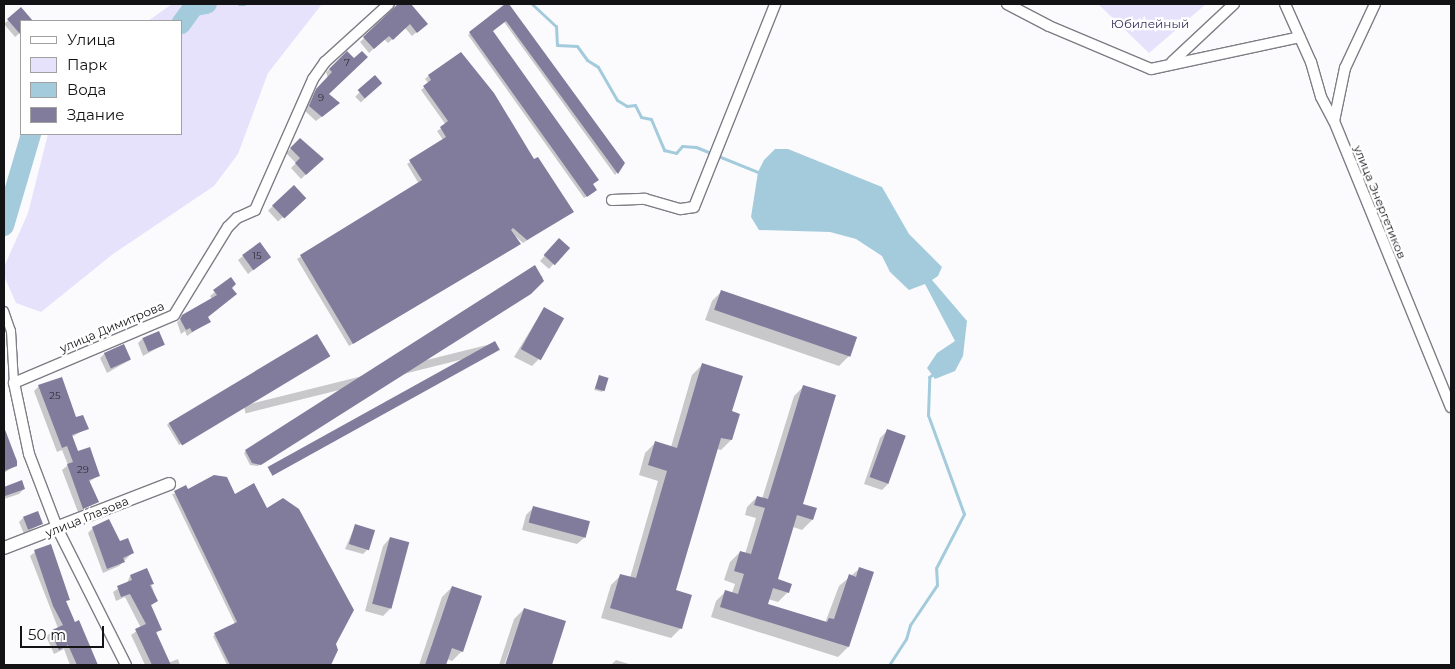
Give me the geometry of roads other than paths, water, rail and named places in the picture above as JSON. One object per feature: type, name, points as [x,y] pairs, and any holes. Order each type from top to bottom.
[{"type":"street","name":"улица Димитрова","points":[[14,383],[174,315],[228,227],[237,218],[255,210],[313,79],[325,62],[389,4]]},
{"type":"street","points":[[612,200],[645,199],[680,209],[694,207],[775,4]]},
{"type":"street","points":[[1007,4],[1107,52],[1151,69],[1204,56],[1300,37]]},
{"type":"street","points":[[1168,66],[1234,4]]},
{"type":"street","name":"улица Энергетиков","points":[[1285,4],[1300,37],[1321,97],[1334,121],[1451,407]]},
{"type":"street","points":[[1334,121],[1345,68],[1375,4]]},
{"type":"street","points":[[4,311],[13,344],[14,383],[29,454],[58,530],[126,665]]},
{"type":"street","points":[[4,347],[13,344]]},
{"type":"street","name":"улица Глазова","points":[[4,548],[58,530],[169,484]]},
{"type":"water","points":[[775,149],[788,149],[882,187],[909,234],[942,267],[938,276],[932,280],[967,321],[963,356],[955,371],[935,379],[927,368],[937,353],[955,341],[925,284],[909,290],[890,272],[882,256],[856,239],[830,232],[759,230],[751,217],[758,172],[764,160]]},
{"type":"waterway","points":[[182,23],[194,6],[207,4]]},
{"type":"waterway","points":[[239,4],[244,4]]},
{"type":"waterway","points":[[532,4],[556,26],[557,45],[577,46],[587,60],[598,67],[617,100],[627,106],[635,105],[641,117],[651,119],[664,150],[676,153],[682,146],[696,147],[760,173]]},
{"type":"waterway","points":[[4,226],[31,135]]},
{"type":"waterway","points":[[889,665],[906,639],[910,625],[937,585],[936,568],[964,514],[928,415],[929,377],[935,373]]},
{"type":"park label","name":"Юбилейный","points":[[1150,24]]}]
